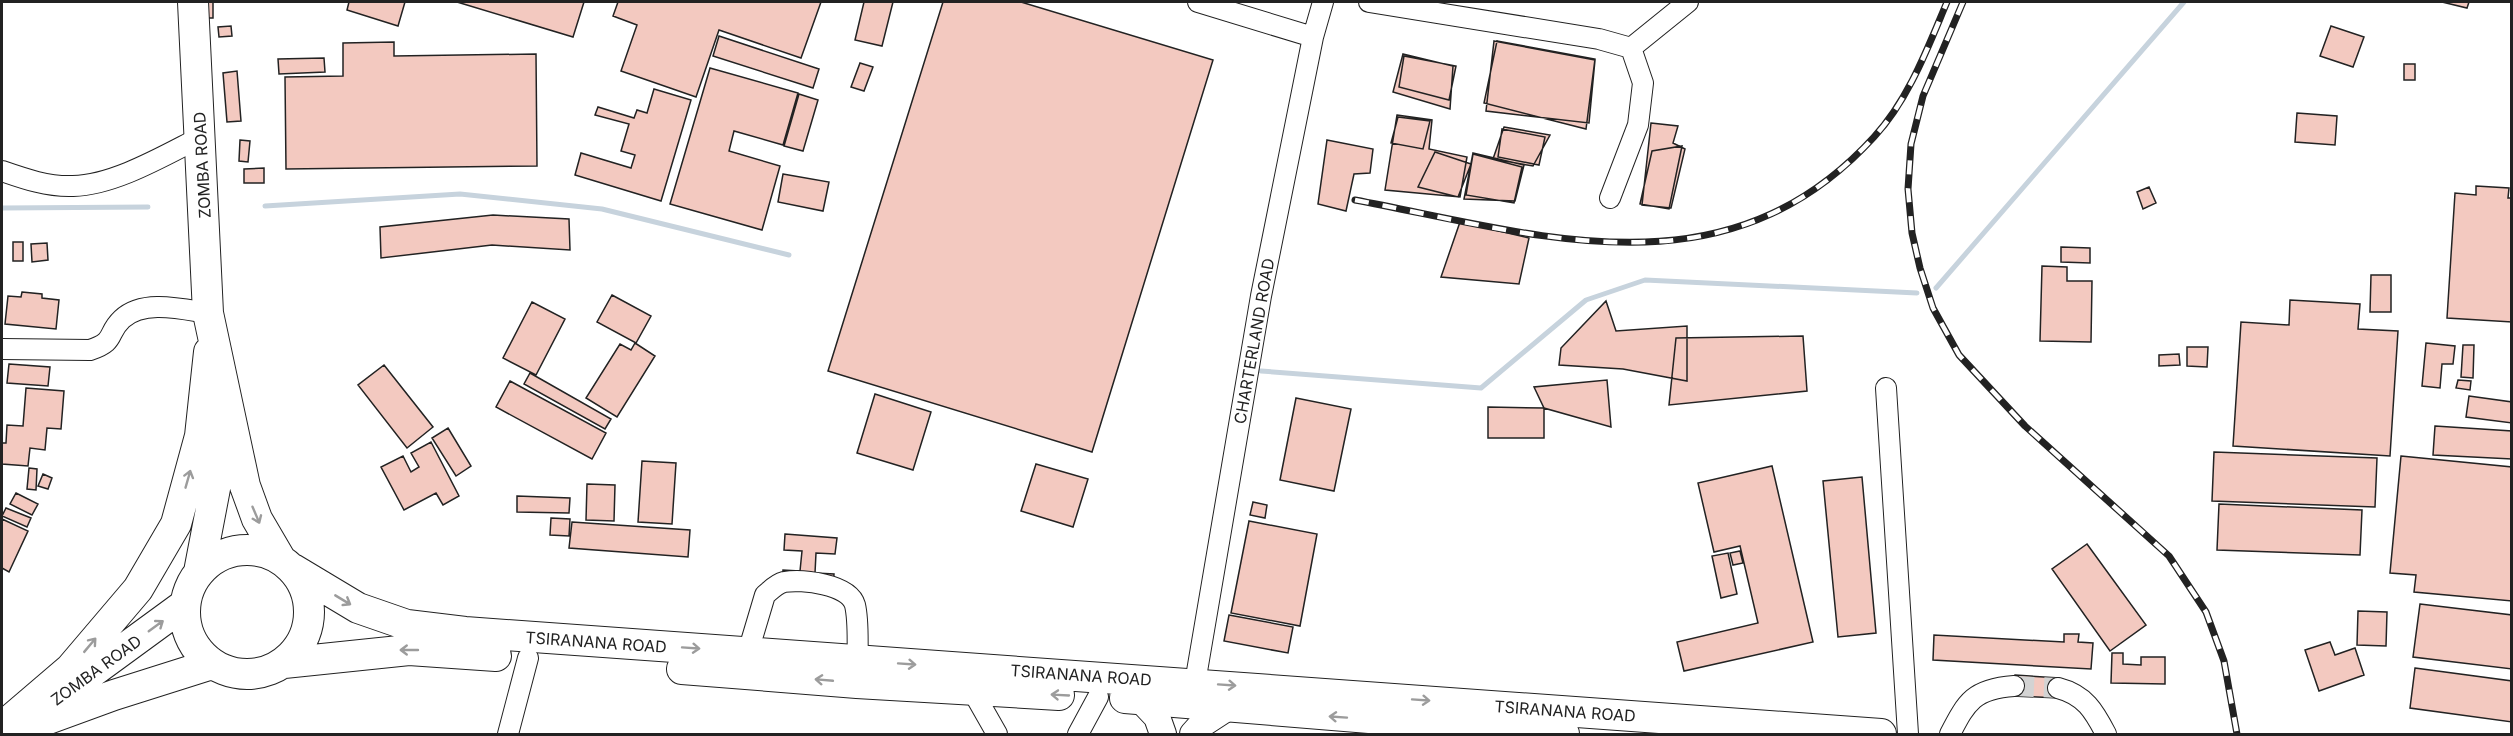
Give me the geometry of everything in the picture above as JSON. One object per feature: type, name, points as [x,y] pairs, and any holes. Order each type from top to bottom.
[{"type":"highway","name":"ZOMBA ROAD","points":[[193,2],[209,320]]},
{"type":"highway","points":[[209,320],[245,486],[257,519],[308,595],[308,626],[303,639],[284,663],[270,670],[248,674],[226,671],[212,664],[192,642],[186,628],[184,605],[190,584],[199,572],[223,554],[238,550],[268,553],[287,564]]},
{"type":"highway","points":[[2,727],[70,669],[138,589],[176,524],[200,436],[209,320]]},
{"type":"highway","points":[[199,572],[217,478],[223,377]]},
{"type":"highway","name":"TSIRANANA ROAD","points":[[287,564],[358,608],[407,624],[531,639],[1195,683],[1881,735]]},
{"type":"highway","name":"ZOMBA ROAD","points":[[7,735],[184,605]]},
{"type":"highway","name":"TSIRANANA ROAD","points":[[284,663],[409,650],[972,690],[1140,699],[1225,709],[1564,735]]},
{"type":"highway","name":"ZOMBA ROAD","points":[[7,735],[114,695],[212,664]]},
{"type":"main road","points":[[1140,699],[1156,717],[1163,735]]},
{"type":"main road","points":[[1193,735],[1202,724],[1225,709]]},
{"type":"street","points":[[1197,2],[1313,37]]},
{"type":"street","name":"CHARTERLAND ROAD","points":[[1195,683],[1261,296],[1313,37],[1323,2]]},
{"type":"street","points":[[1369,2],[1599,39],[1631,48]]},
{"type":"street","points":[[1631,48],[1688,2]]},
{"type":"street","points":[[1610,198],[1638,125],[1643,82],[1631,48]]},
{"type":"street","points":[[2,171],[47,185],[75,187],[139,168],[201,136]]},
{"type":"street","points":[[2,349],[90,350],[104,345],[111,339],[123,318],[139,310],[164,307],[209,320]]},
{"type":"street","points":[[1886,388],[1908,735]]},
{"type":"street","points":[[748,652],[765,595],[785,582],[812,584],[837,587],[847,592],[854,603],[858,661]]},
{"type":"street","points":[[508,735],[528,658]]},
{"type":"street","points":[[1950,735],[1965,705],[1981,692],[2014,686]]},
{"type":"street","points":[[2058,688],[2079,696],[2091,706],[2106,735]]},
{"type":"street","points":[[972,690],[998,735]]},
{"type":"street","points":[[1078,735],[1098,697]]},
{"type":"building","points":[[201,2],[213,2],[213,18],[201,18]]},
{"type":"building","points":[[349,2],[405,2],[398,26],[347,10]]},
{"type":"building","points":[[457,2],[584,2],[573,37]]},
{"type":"building","points":[[618,2],[821,2],[801,58],[719,30],[696,97],[621,71],[637,25],[613,16]]},
{"type":"building","points":[[864,2],[893,2],[882,46],[855,40]]},
{"type":"building","points":[[943,2],[1021,2],[1213,60],[1092,452],[828,371]]},
{"type":"building","points":[[2442,2],[2469,2],[2467,8]]},
{"type":"building","points":[[231,26],[232,36],[219,37],[218,27]]},
{"type":"building","points":[[2331,26],[2364,37],[2353,67],[2320,56]]},
{"type":"building","points":[[719,36],[819,69],[813,88],[713,56]]},
{"type":"building","points":[[1494,41],[1595,60],[1589,123],[1486,111]]},
{"type":"building","points":[[1497,41],[1595,59],[1586,129],[1484,103]]},
{"type":"building","points":[[394,42],[394,56],[536,54],[537,166],[286,169],[285,77],[343,76],[343,43]]},
{"type":"building","points":[[1403,54],[1453,66],[1450,109],[1393,92]]},
{"type":"building","points":[[1404,56],[1456,66],[1449,100],[1399,87]]},
{"type":"building","points":[[324,58],[325,72],[279,74],[278,59]]},
{"type":"building","points":[[860,63],[873,67],[864,91],[851,87]]},
{"type":"building","points":[[2404,64],[2415,64],[2415,80],[2404,80]]},
{"type":"building","points":[[710,68],[798,93],[783,145],[734,131],[729,151],[780,166],[762,230],[670,204]]},
{"type":"building","points":[[237,71],[241,121],[227,122],[223,73]]},
{"type":"building","points":[[654,89],[691,100],[661,201],[575,175],[581,153],[631,168],[635,155],[621,151],[629,124],[595,115],[598,107],[634,118],[637,110],[647,113]]},
{"type":"building","points":[[799,94],[818,100],[803,151],[784,146]]},
{"type":"building","points":[[2297,113],[2337,116],[2335,145],[2295,142]]},
{"type":"building","points":[[1397,115],[1432,120],[1429,149],[1467,157],[1460,197],[1385,190]]},
{"type":"building","points":[[1398,117],[1430,121],[1423,149],[1391,143]]},
{"type":"building","points":[[1651,123],[1678,126],[1673,143],[1685,149],[1671,208],[1642,205]]},
{"type":"building","points":[[1504,127],[1550,135],[1533,166],[1493,159]]},
{"type":"building","points":[[1502,129],[1545,137],[1539,165],[1498,157]]},
{"type":"building","points":[[240,140],[250,141],[248,162],[239,161]]},
{"type":"building","points":[[1327,140],[1373,149],[1370,173],[1354,174],[1346,211],[1318,204]]},
{"type":"building","points":[[1682,146],[1669,209],[1640,204],[1652,151]]},
{"type":"building","points":[[1435,152],[1471,164],[1458,197],[1418,187]]},
{"type":"building","points":[[1473,153],[1524,165],[1515,201],[1464,199]]},
{"type":"building","points":[[1473,154],[1522,167],[1514,203],[1466,195]]},
{"type":"building","points":[[264,168],[264,183],[244,183],[244,169]]},
{"type":"building","points":[[783,174],[829,182],[823,211],[778,202]]},
{"type":"building","points":[[2476,186],[2509,188],[2508,198],[2512,198],[2512,322],[2447,318],[2455,193],[2476,195]]},
{"type":"building","points":[[2149,187],[2156,203],[2143,209],[2137,192]]},
{"type":"building","points":[[493,215],[569,219],[570,250],[492,245],[381,258],[380,227]]},
{"type":"building","points":[[1460,222],[1529,238],[1519,284],[1441,277]]},
{"type":"building","points":[[13,242],[23,242],[23,261],[13,261]]},
{"type":"building","points":[[47,243],[48,260],[32,262],[31,244]]},
{"type":"building","points":[[2061,247],[2090,248],[2090,263],[2061,262]]},
{"type":"building","points":[[2042,266],[2067,267],[2067,281],[2092,281],[2091,342],[2040,341]]},
{"type":"building","points":[[2371,275],[2391,275],[2391,312],[2370,312]]},
{"type":"building","points":[[22,292],[42,294],[42,298],[59,300],[56,329],[5,324],[8,296],[21,297]]},
{"type":"building","points":[[612,295],[651,316],[636,343],[597,322]]},
{"type":"building","points":[[2290,300],[2360,304],[2358,329],[2398,331],[2390,456],[2233,446],[2241,322],[2289,325]]},
{"type":"building","points":[[1606,301],[1616,331],[1687,326],[1687,381],[1623,369],[1559,365],[1561,348]]},
{"type":"building","points":[[532,302],[565,319],[536,375],[503,358]]},
{"type":"building","points":[[1803,336],[1807,391],[1669,405],[1676,338]]},
{"type":"building","points":[[635,343],[655,356],[617,417],[586,398],[620,344],[631,350]]},
{"type":"building","points":[[2426,343],[2455,346],[2453,364],[2442,364],[2440,388],[2422,386]]},
{"type":"building","points":[[2463,345],[2474,345],[2473,378],[2461,377]]},
{"type":"building","points":[[2187,347],[2208,347],[2207,367],[2187,366]]},
{"type":"building","points":[[2179,354],[2180,365],[2159,366],[2159,355]]},
{"type":"building","points":[[9,364],[50,367],[48,386],[7,383]]},
{"type":"building","points":[[384,365],[433,427],[407,448],[358,385]]},
{"type":"building","points":[[530,373],[611,419],[605,429],[524,384]]},
{"type":"building","points":[[1607,380],[1611,427],[1544,408],[1534,387]]},
{"type":"building","points":[[2458,380],[2471,381],[2470,390],[2456,388]]},
{"type":"building","points":[[510,381],[606,433],[592,459],[496,407]]},
{"type":"building","points":[[26,388],[64,391],[61,429],[47,428],[45,450],[30,448],[28,466],[2,464],[2,443],[6,443],[7,425],[23,426]]},
{"type":"building","points":[[875,394],[931,412],[913,470],[857,453]]},
{"type":"building","points":[[2469,396],[2512,402],[2512,423],[2466,417]]},
{"type":"building","points":[[1296,398],[1351,409],[1334,491],[1280,480]]},
{"type":"building","points":[[1488,407],[1544,408],[1544,438],[1488,438]]},
{"type":"building","points":[[2435,426],[2512,431],[2512,459],[2433,455]]},
{"type":"building","points":[[448,428],[471,466],[456,476],[432,438]]},
{"type":"building","points":[[431,442],[459,496],[443,505],[436,493],[404,510],[381,467],[403,456],[411,472],[419,467],[411,453]]},
{"type":"building","points":[[2214,452],[2377,458],[2375,507],[2212,501]]},
{"type":"building","points":[[2401,456],[2512,467],[2512,601],[2414,592],[2416,575],[2390,573]]},
{"type":"building","points":[[642,461],[676,463],[672,524],[638,522]]},
{"type":"building","points":[[1036,464],[1088,479],[1073,527],[1021,511]]},
{"type":"building","points":[[1772,466],[1813,642],[1684,671],[1677,642],[1758,623],[1740,546],[1714,552],[1698,483]]},
{"type":"building","points":[[29,468],[37,469],[36,490],[27,489]]},
{"type":"building","points":[[43,474],[52,478],[48,489],[38,486]]},
{"type":"building","points":[[1862,477],[1876,633],[1838,637],[1823,481]]},
{"type":"building","points":[[587,484],[615,485],[614,521],[586,520]]},
{"type":"building","points":[[16,493],[38,504],[32,515],[10,504]]},
{"type":"building","points":[[517,496],[570,498],[569,513],[517,512]]},
{"type":"building","points":[[1253,502],[1267,505],[1265,518],[1250,515]]},
{"type":"building","points":[[2219,504],[2362,510],[2360,555],[2217,550]]},
{"type":"building","points":[[6,508],[31,518],[27,527],[2,516]]},
{"type":"building","points":[[551,518],[570,519],[569,536],[550,535]]},
{"type":"building","points":[[2,519],[28,531],[9,572],[2,568]]},
{"type":"building","points":[[1249,521],[1317,534],[1300,626],[1231,613]]},
{"type":"building","points":[[572,522],[690,530],[688,557],[569,548]]},
{"type":"building","points":[[785,534],[837,538],[835,554],[816,553],[815,573],[834,574],[833,590],[782,586],[783,570],[800,571],[802,551],[784,550]]},
{"type":"building","points":[[2087,544],[2146,625],[2110,651],[2052,569]]},
{"type":"building","points":[[1740,551],[1743,563],[1733,565],[1730,553]]},
{"type":"building","points":[[1728,553],[1737,594],[1721,598],[1712,556]]},
{"type":"building","points":[[2420,604],[2512,615],[2512,669],[2413,657]]},
{"type":"building","points":[[2358,611],[2387,612],[2386,646],[2357,645]]},
{"type":"building","points":[[1229,615],[1293,627],[1288,653],[1224,641]]},
{"type":"building","points":[[2064,634],[2079,634],[2078,642],[2093,643],[2091,669],[1933,660],[1934,635],[2064,642]]},
{"type":"building","points":[[2330,642],[2335,655],[2355,648],[2364,675],[2319,691],[2305,650]]},
{"type":"building","points":[[2112,653],[2123,653],[2123,664],[2141,665],[2141,657],[2165,657],[2165,684],[2111,683]]},
{"type":"building","points":[[2415,668],[2512,681],[2512,722],[2410,708]]},
{"type":"building","points":[[2015,675],[2059,678],[2058,698],[2013,696]]},
{"type":"waterway","points":[[1936,288],[2184,2]]},
{"type":"waterway","points":[[265,206],[460,194],[602,209],[789,255]]},
{"type":"waterway","points":[[2,208],[148,207]]},
{"type":"waterway","points":[[1261,371],[1481,388],[1586,300],[1645,280],[1917,293]]},
{"type":"tunnel","points":[[2014,686],[2058,688]]},
{"type":"railway","points":[[1355,200],[1494,228],[1562,238],[1629,242],[1694,237],[1757,220],[1817,188],[1874,137],[1898,106],[1925,54],[1947,2]]},
{"type":"railway","points":[[1963,2],[1923,96],[1911,144],[1908,189],[1912,233],[1933,308],[1959,355],[2025,426],[2169,556],[2206,612],[2224,661],[2237,734]]}]
